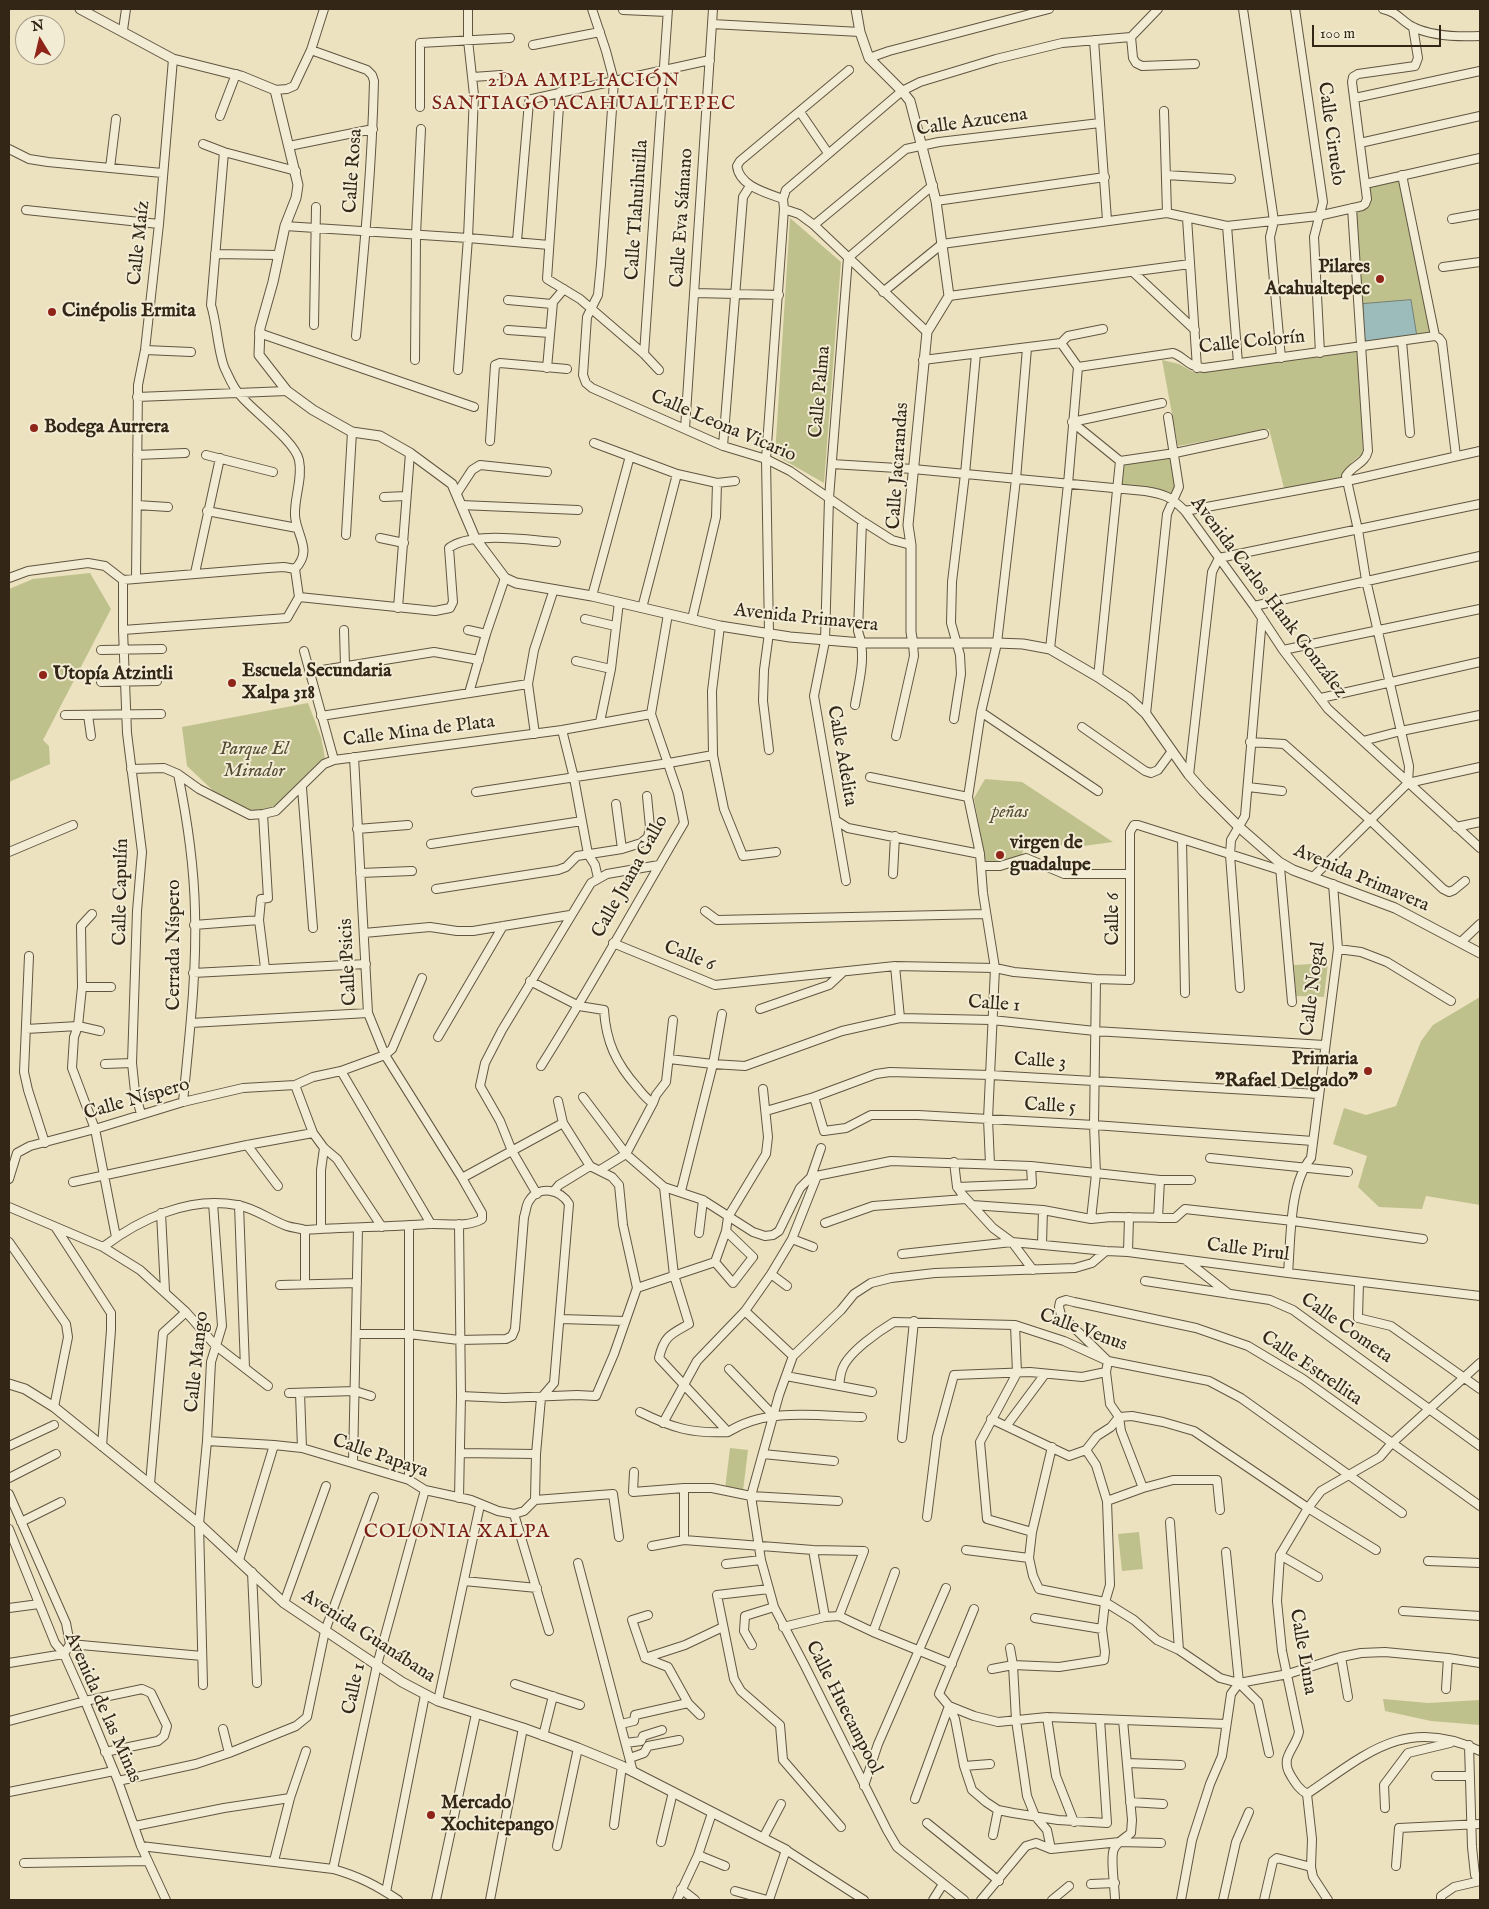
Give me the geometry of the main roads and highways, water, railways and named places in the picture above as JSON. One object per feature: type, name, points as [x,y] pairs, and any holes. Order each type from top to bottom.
[{"type":"water","points":[[1411,300],[1417,337],[1361,346],[1363,304]]},
{"type":"place","name":"Pilares Acahualtepec","points":[[1380,279]]},
{"type":"place","name":"Cinépolis Ermita","points":[[52,312]]},
{"type":"place","name":"Bodega Aurrera","points":[[34,428]]},
{"type":"place","name":"Utopía Atzintli","points":[[43,675]]},
{"type":"place","name":"Escuela Secundaria Xalpa 318","points":[[232,683]]},
{"type":"place","name":"virgen de guadalupe","points":[[1000,855]]},
{"type":"place","name":"Primaria \"Rafael Delgado\"","points":[[1368,1071]]},
{"type":"place","name":"Mercado Xochitepango","points":[[431,1815]]},
{"type":"district","name":"2DA AMPLIACIÓN SANTIAGO ACAHUALTEPEC","points":[[584,94]]},
{"type":"district","name":"COLONIA XALPA","points":[[457,1533]]},
{"type":"park label","name":"Parque El Mirador","points":[[254,761]]},
{"type":"park label","name":"peñas","points":[[1010,813]]}]
